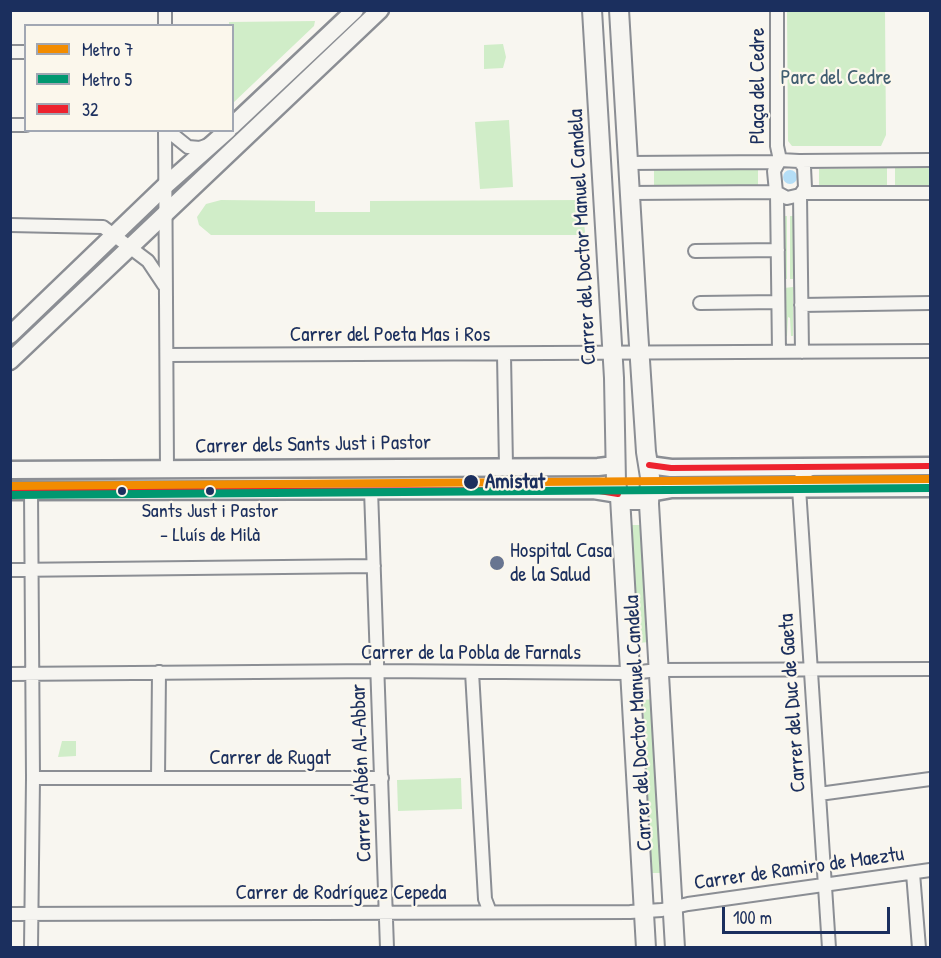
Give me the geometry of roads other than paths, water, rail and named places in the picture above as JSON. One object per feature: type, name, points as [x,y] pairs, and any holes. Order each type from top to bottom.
[{"type":"main road","name":"Carrer del Doctor Manuel Candela","points":[[592,10],[616,463]]},
{"type":"main road","points":[[619,10],[650,494],[633,501],[619,496],[616,463],[633,457],[648,463]]},
{"type":"main road","points":[[600,163],[618,159],[627,163]]},
{"type":"main road","points":[[602,190],[610,196],[629,193]]},
{"type":"main road","name":"Carrer del Doctor Manuel Candela","points":[[650,494],[675,948]]},
{"type":"main road","name":"Carrer del Doctor Manuel Candela","points":[[619,496],[646,948]]},
{"type":"street","points":[[10,361],[380,10]]},
{"type":"street","name":"Plaça del Cedre","points":[[777,10],[777,153],[779,161]]},
{"type":"street","points":[[234,124],[352,12]]},
{"type":"street","points":[[166,132],[168,491]]},
{"type":"street","points":[[168,132],[178,142],[192,148],[200,148],[224,134]]},
{"type":"street","points":[[10,335],[166,185],[224,134]]},
{"type":"street","points":[[627,163],[930,160]]},
{"type":"street","points":[[779,161],[774,171],[777,193],[779,352]]},
{"type":"street","points":[[799,161],[806,172],[801,194],[802,352]]},
{"type":"street","points":[[629,193],[777,193],[787,198],[801,194],[930,193]]},
{"type":"street","points":[[10,225],[94,225],[103,227],[158,272],[167,299]]},
{"type":"street","points":[[695,251],[778,250]]},
{"type":"street","points":[[700,303],[778,302]]},
{"type":"street","points":[[801,305],[930,303]]},
{"type":"street","points":[[640,354],[930,351]]},
{"type":"street","name":"Carrer del Poeta Mas i Ros","points":[[167,355],[640,354]]},
{"type":"street","points":[[504,355],[506,466]]},
{"type":"street","name":"Carrer dels Sants Just i Pastor","points":[[10,470],[598,467],[616,463]]},
{"type":"street","points":[[648,463],[660,468],[930,466]]},
{"type":"street","points":[[799,488],[802,474],[819,467]]},
{"type":"street","name":"Carrer del Duc de Gaeta","points":[[799,488],[824,886],[830,948]]},
{"type":"street","points":[[650,494],[660,490],[930,488]]},
{"type":"street","name":"Carrer dels Sants Just i Pastor","points":[[10,491],[593,489],[619,496]]},
{"type":"street","name":"Carrer d'Abén Al-Abbar","points":[[371,490],[387,948]]},
{"type":"street","points":[[31,491],[33,674],[31,948]]},
{"type":"street","points":[[10,570],[374,566]]},
{"type":"street","name":"Carrer de la Pobla de Farnals","points":[[10,674],[378,671],[630,673],[659,670],[930,669]]},
{"type":"street","points":[[158,778],[159,672]]},
{"type":"street","points":[[472,672],[485,899],[490,912]]},
{"type":"street","name":"Carrer de Rugat","points":[[33,778],[382,778]]},
{"type":"street","points":[[819,794],[930,778]]},
{"type":"street","name":"Carrer de Ramiro de Maeztu","points":[[672,907],[930,870]]},
{"type":"street","points":[[913,873],[920,948]]},
{"type":"street","name":"Carrer de Rodríguez Cepeda","points":[[10,914],[644,911],[672,907]]},
{"type":"water","points":[[790,170],[795,172],[797,177],[795,182],[790,184],[785,182],[783,177],[785,172]]},
{"type":"metro line","name":"7","points":[[10,486],[930,479]]},
{"type":"metro line","name":"5","points":[[10,495],[930,488]]},
{"type":"place","name":"Amistat","points":[[471,482]]},
{"type":"place","name":"Sants Just i Pastor - Lluís de Milà","points":[[210,491]]},
{"type":"place","name":"Hospital Casa de la Salud","points":[[497,563]]},
{"type":"park label","name":"Parc del Cedre","points":[[836,78]]}]
